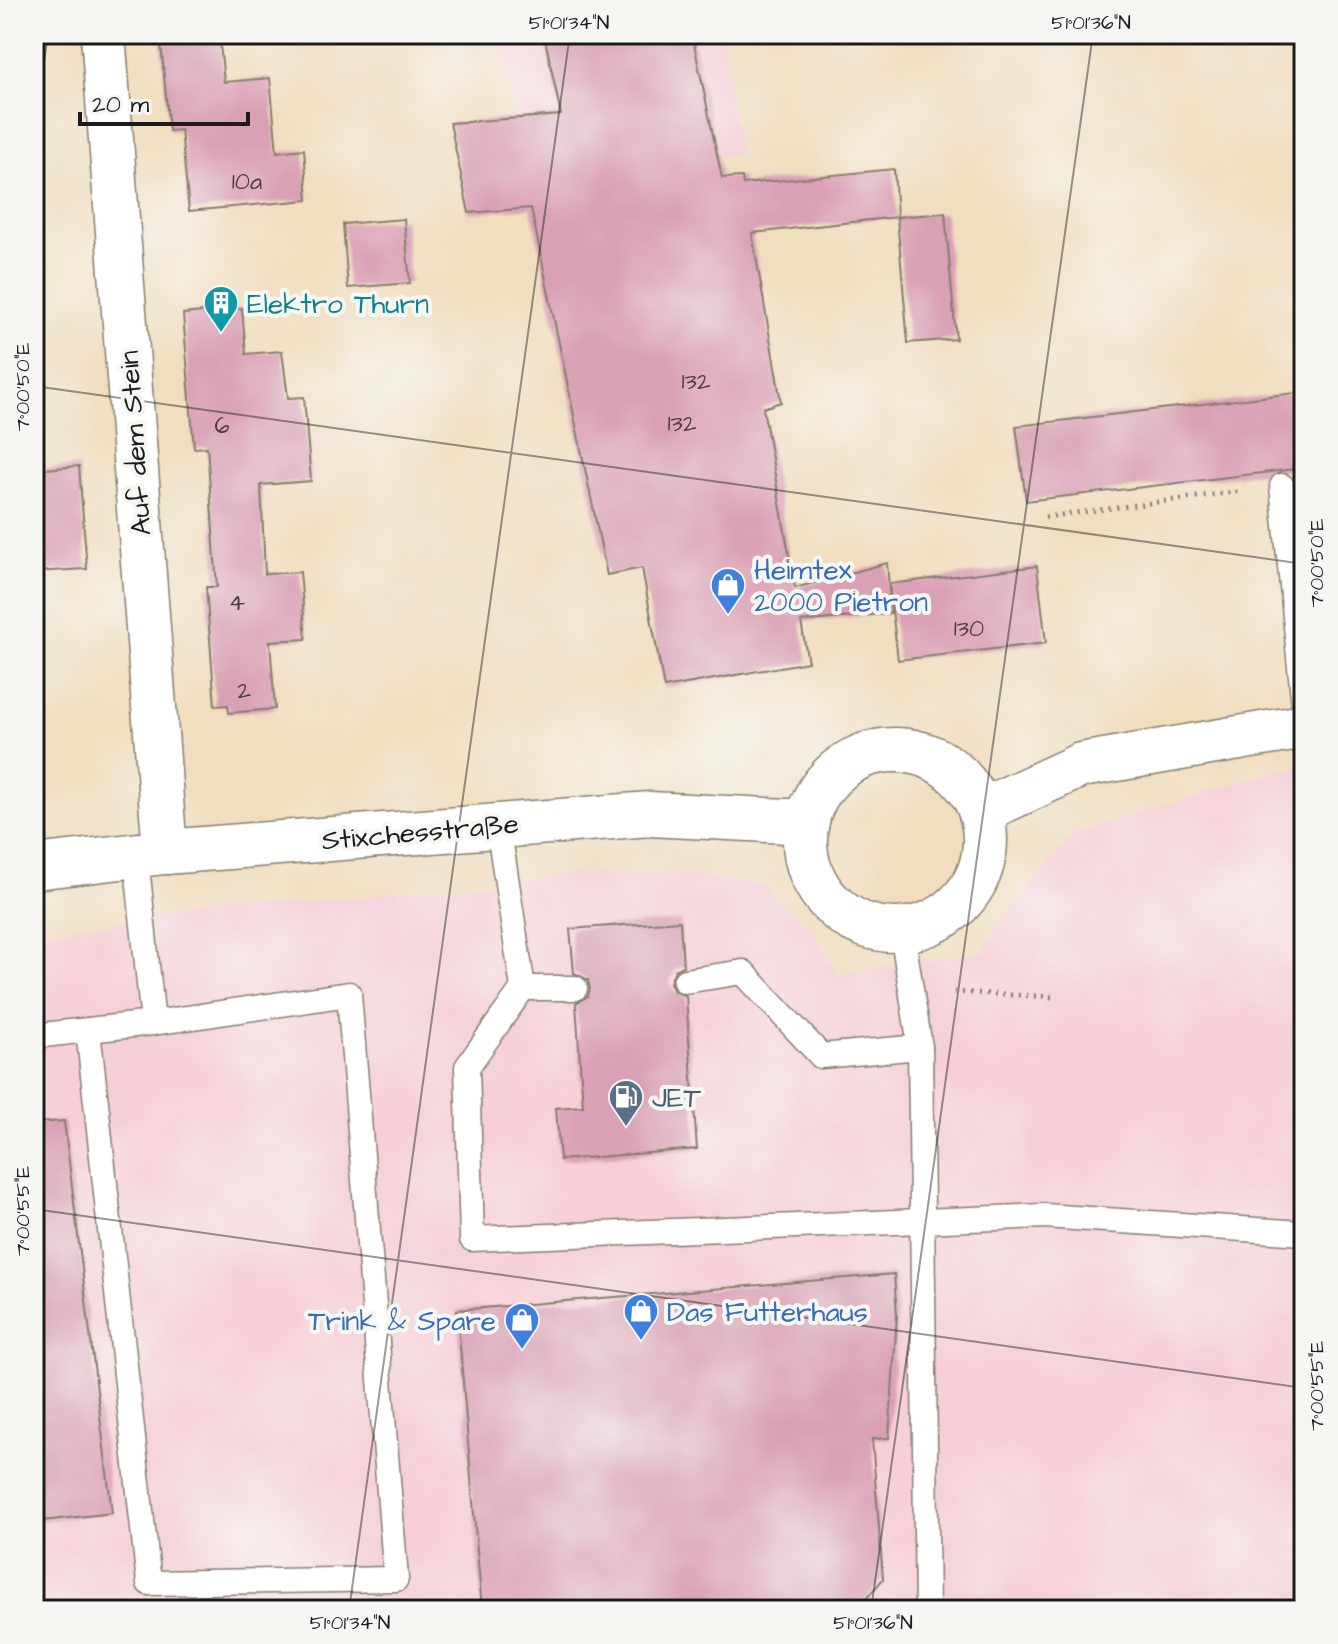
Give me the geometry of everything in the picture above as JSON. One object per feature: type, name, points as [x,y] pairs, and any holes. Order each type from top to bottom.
[{"type":"street","name":"Auf dem Stein","points":[[103,34],[150,854]]},
{"type":"street","points":[[981,811],[1081,765],[1304,727]]},
{"type":"street","points":[[890,749],[920,753],[946,765],[968,785],[981,811],[986,838],[983,865],[971,890],[953,911],[929,925],[902,931],[874,928],[848,918],[827,900],[812,876],[805,849],[807,822],[817,794],[836,771],[861,756],[890,749]]},
{"type":"street","name":"Stixchesstraße","points":[[34,867],[150,854],[650,814],[807,822]]},
{"type":"lane","points":[[1282,486],[1304,707]]},
{"type":"lane","points":[[498,825],[523,988],[467,1067],[472,1239],[925,1218],[1044,1216],[1304,1233]]},
{"type":"lane","points":[[150,854],[153,1023]]},
{"type":"lane","points":[[902,931],[920,1047],[925,1218],[924,1528],[927,1610]]},
{"type":"lane","points":[[685,981],[743,972],[821,1056],[920,1047]]},
{"type":"lane","points":[[523,988],[575,988]]},
{"type":"lane","points":[[34,1036],[88,1030],[153,1023],[349,994],[396,1579],[149,1583],[88,1030]]},
{"type":"path","points":[[1045,517],[1282,486]]},
{"type":"path","points":[[913,998],[949,992],[1054,997]]},
{"type":"shaded area","points":[[499,34],[721,34],[738,153],[535,191]]},
{"type":"shaded area","points":[[1304,767],[1304,1610],[34,1610],[34,931],[565,874],[690,874],[762,886],[807,925],[838,974],[982,952],[996,928],[1076,832],[1272,772]]},
{"type":"building","points":[[173,34],[219,34],[224,82],[270,78],[277,152],[304,149],[308,200],[189,211],[181,130],[169,131],[161,43],[173,41]]},
{"type":"building","points":[[544,34],[692,34],[722,178],[742,177],[743,184],[894,169],[897,217],[752,233],[781,402],[763,408],[795,588],[887,563],[891,613],[801,622],[808,662],[664,688],[642,568],[607,575],[531,208],[469,213],[450,123],[561,115]]},
{"type":"building","points":[[945,213],[956,339],[908,343],[897,217]]},
{"type":"building","points":[[404,219],[410,283],[348,288],[343,224]]},
{"type":"building","points":[[242,308],[246,354],[282,351],[288,398],[304,397],[311,481],[261,485],[265,574],[300,572],[306,639],[270,641],[275,709],[229,713],[228,705],[215,706],[206,587],[217,587],[207,447],[194,448],[183,314]]},
{"type":"building","points":[[1304,392],[1304,468],[1026,501],[1016,426]]},
{"type":"building","points":[[79,466],[87,569],[34,572],[34,470]]},
{"type":"building","points":[[1037,566],[1046,643],[898,660],[889,584]]},
{"type":"building","points":[[680,921],[683,966],[675,970],[670,983],[674,991],[686,996],[697,1149],[560,1160],[556,1108],[583,1106],[576,1003],[588,996],[590,989],[588,980],[574,973],[570,929]]},
{"type":"building","points":[[64,1121],[112,1513],[34,1522],[34,1123]]},
{"type":"building","points":[[894,1274],[897,1315],[889,1438],[872,1439],[883,1579],[857,1610],[482,1610],[457,1310]]},
{"type":"place","name":"Elektro Thurn","points":[[221,334]]},
{"type":"place","name":"Heimtex 2000 Pietron","points":[[728,616]]},
{"type":"place","name":"JET","points":[[626,1128]]},
{"type":"place","name":"Das Futterhaus","points":[[641,1342]]},
{"type":"place","name":"Trink & Spare","points":[[522,1351]]}]
